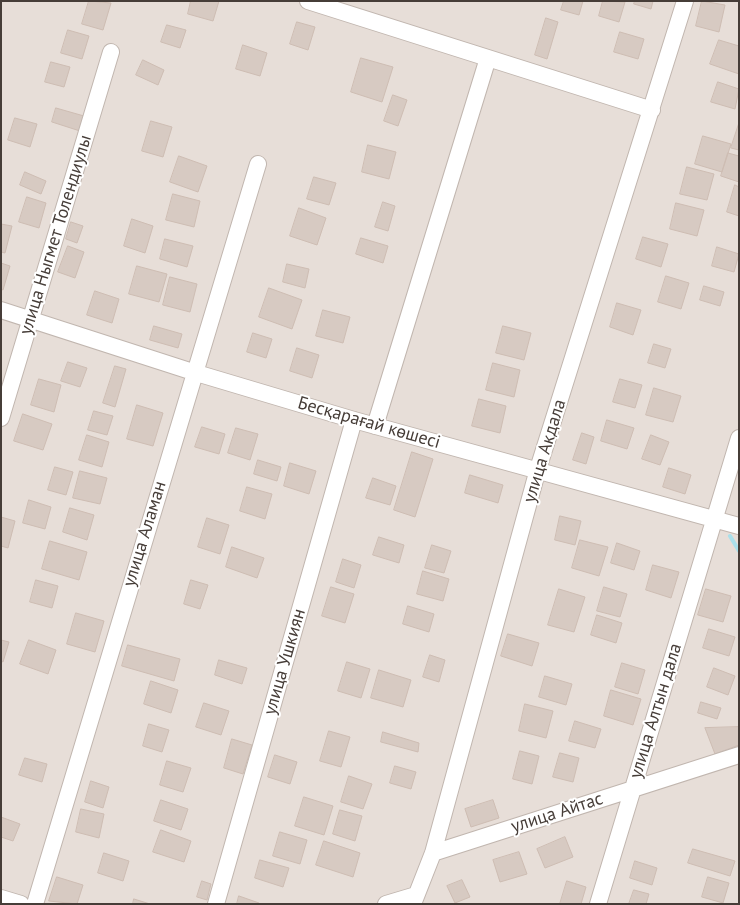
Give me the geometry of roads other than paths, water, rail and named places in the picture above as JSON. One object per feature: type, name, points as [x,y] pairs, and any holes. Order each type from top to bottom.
[{"type":"street","points":[[308,1],[652,110]]},
{"type":"street","name":"улица Акдала","points":[[415,899],[433,853],[538,469],[685,1]]},
{"type":"street","name":"улица Ныгмет Толендиулы","points":[[1,418],[111,52]]},
{"type":"street","points":[[375,426],[488,58]]},
{"type":"street","name":"улица Аламан","points":[[34,904],[258,164]]},
{"type":"street","name":"Бесқарағай көшесі","points":[[1,310],[194,372],[354,420],[538,469],[739,526]]},
{"type":"street","name":"улица Ушкиян","points":[[216,904],[354,420]]},
{"type":"street","name":"улица Алтын дала","points":[[598,904],[739,438]]},
{"type":"street","name":"улица Айтас","points":[[433,853],[739,755]]},
{"type":"street","points":[[1,898],[22,904]]},
{"type":"street","points":[[386,904],[415,899]]},
{"type":"waterway","points":[[730,536],[739,551]]}]
